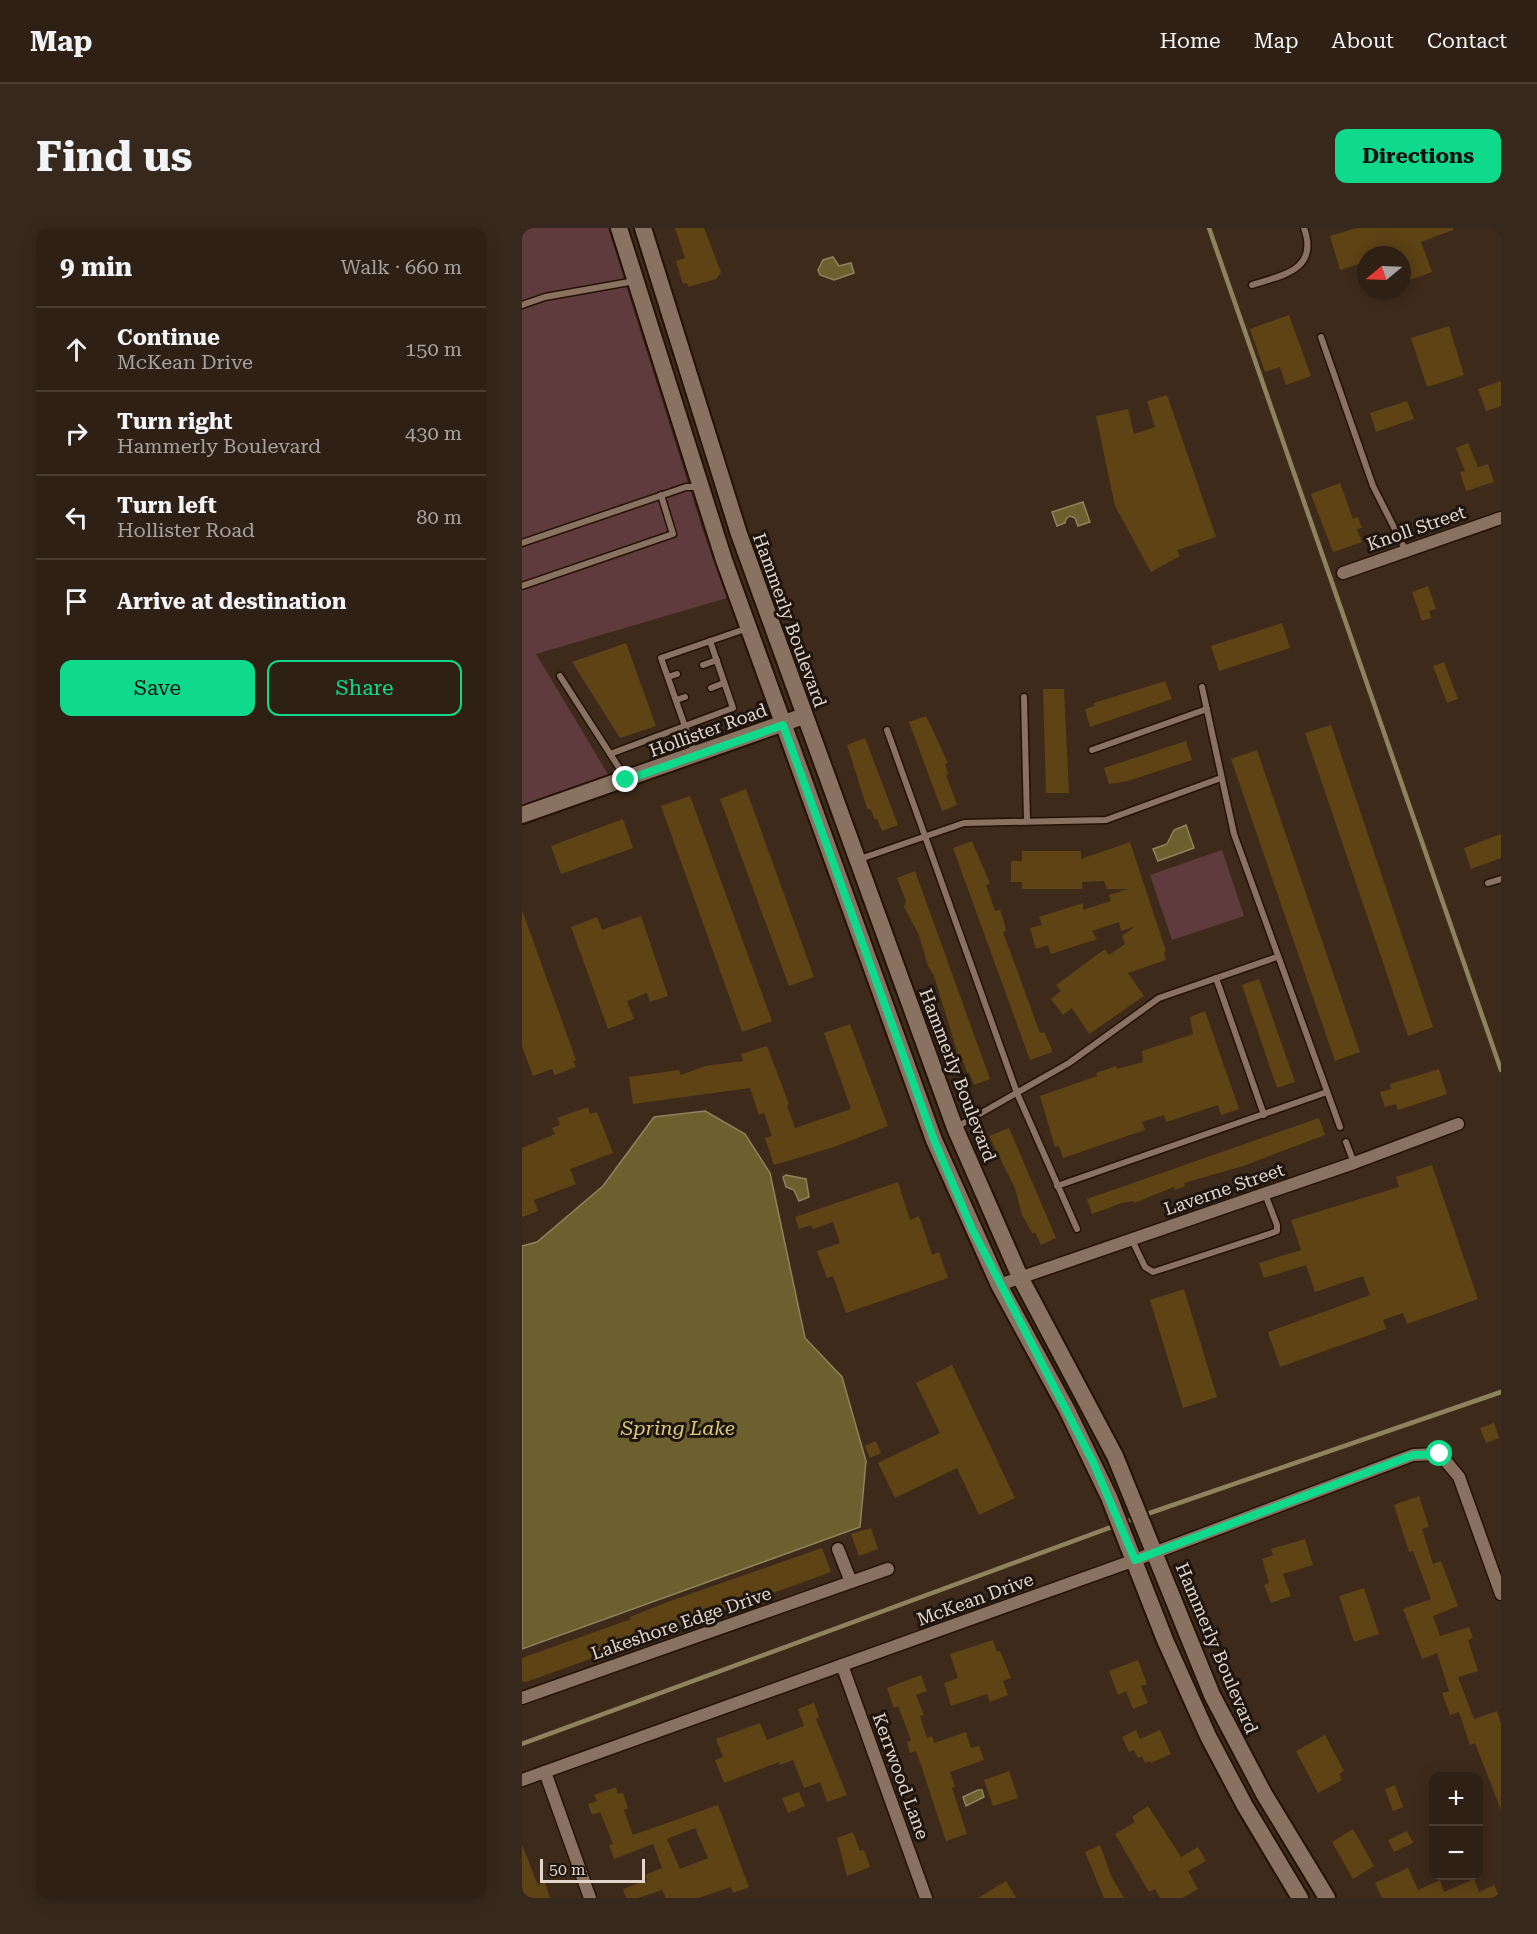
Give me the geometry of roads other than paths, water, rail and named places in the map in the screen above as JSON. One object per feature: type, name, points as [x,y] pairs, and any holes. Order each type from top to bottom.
[{"type":"main road","points":[[619,228],[699,487],[934,1140],[999,1285],[1067,1410],[1109,1497],[1183,1683],[1245,1806],[1300,1898]]},
{"type":"main road","name":"Hammerly Boulevard","points":[[643,228],[739,534],[955,1128],[1020,1277],[1089,1403],[1129,1490],[1212,1695],[1264,1794],[1327,1898]]},
{"type":"main road","name":"Hollister Road","points":[[522,815],[804,716]]},
{"type":"main road","points":[[860,937],[882,930]]},
{"type":"main road","points":[[934,1140],[955,1128]]},
{"type":"main road","points":[[1245,1806],[1264,1794]]},
{"type":"street","name":"Knoll Street","points":[[1343,573],[1501,518]]},
{"type":"street","name":"Laverne Street","points":[[999,1285],[1354,1163],[1458,1124]]},
{"type":"street","name":"McKean Drive","points":[[522,1780],[842,1665],[1152,1545],[1413,1455],[1440,1454],[1459,1477],[1501,1594]]},
{"type":"street","points":[[838,1549],[851,1582]]},
{"type":"street","name":"Lakeshore Edge Drive","points":[[522,1698],[888,1569]]},
{"type":"street","name":"Kerrwood Lane","points":[[842,1665],[926,1898]]},
{"type":"street","points":[[545,1772],[590,1898]]},
{"type":"lane","points":[[1252,285],[1291,272],[1303,263],[1308,249],[1304,228]]},
{"type":"lane","points":[[522,305],[545,297],[635,281]]},
{"type":"lane","points":[[1321,337],[1373,486],[1406,551]]},
{"type":"lane","points":[[522,543],[686,487],[699,487]]},
{"type":"lane","points":[[522,586],[673,534],[661,495]]},
{"type":"lane","points":[[695,756],[661,658],[748,628]]},
{"type":"lane","points":[[610,754],[733,708],[710,641]]},
{"type":"lane","points":[[703,664],[717,660]]},
{"type":"lane","points":[[668,677],[677,674]]},
{"type":"lane","points":[[560,676],[626,780]]},
{"type":"lane","points":[[711,688],[724,683]]},
{"type":"lane","points":[[1203,687],[1234,834],[1340,1127]]},
{"type":"lane","points":[[676,700],[685,697]]},
{"type":"lane","points":[[1023,697],[1027,820]]},
{"type":"lane","points":[[1092,750],[1207,710]]},
{"type":"lane","points":[[887,730],[1017,1093],[1077,1229]]},
{"type":"lane","points":[[856,860],[964,823],[1106,820],[1221,778]]},
{"type":"lane","points":[[1488,883],[1501,879]]},
{"type":"lane","points":[[955,1128],[1069,1062],[1159,998],[1277,957]]},
{"type":"lane","points":[[1216,978],[1264,1115]]},
{"type":"lane","points":[[1057,1186],[1327,1092]]},
{"type":"lane","points":[[1346,1142],[1354,1163]]},
{"type":"lane","points":[[1131,1240],[1145,1267],[1153,1272],[1272,1233],[1277,1231],[1277,1225],[1265,1194]]},
{"type":"water","points":[[833,257],[839,266],[851,263],[854,273],[834,280],[820,275],[818,270],[823,260]]},
{"type":"water","points":[[1083,502],[1090,522],[1078,526],[1075,518],[1070,516],[1065,523],[1057,526],[1052,512]]},
{"type":"water","points":[[1186,825],[1194,848],[1158,861],[1153,849],[1167,844],[1174,830]]},
{"type":"water","name":"Spring Lake","points":[[705,1111],[745,1134],[770,1173],[805,1338],[842,1377],[866,1461],[860,1527],[522,1649],[522,1246],[537,1242],[603,1186],[654,1117]]},
{"type":"water","points":[[786,1175],[806,1179],[809,1197],[799,1201],[794,1190],[786,1187],[783,1177]]},
{"type":"water","points":[[982,1790],[984,1797],[966,1806],[963,1797]]},
{"type":"waterway","points":[[1209,228],[1501,1070]]},
{"type":"waterway","points":[[1144,1515],[1501,1392]]},
{"type":"waterway","points":[[522,1744],[1136,1518]]}]
